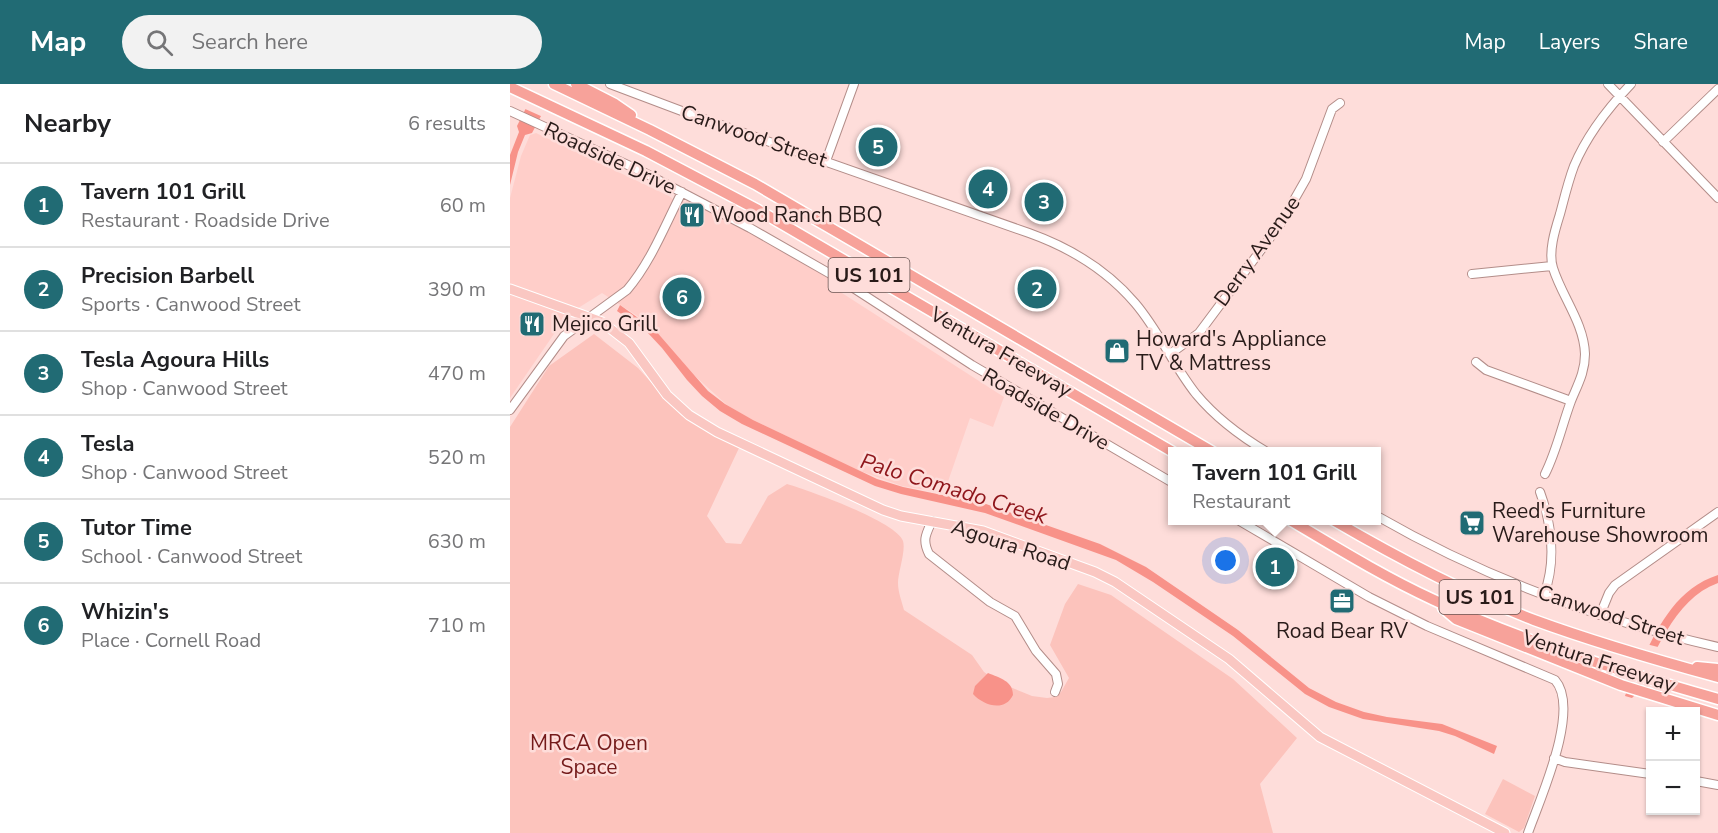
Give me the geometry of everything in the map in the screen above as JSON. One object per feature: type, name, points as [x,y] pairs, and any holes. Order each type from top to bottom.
[{"type":"highway","name":"Ventura Freeway","points":[[554,84],[572,87],[755,184],[1204,447]]},
{"type":"highway","name":"Ventura Freeway","points":[[510,87],[646,151],[758,210],[1168,449]]},
{"type":"highway","name":"Ventura Freeway","points":[[1298,525],[1371,568],[1433,600],[1545,646],[1718,699]]},
{"type":"highway","name":"Ventura Freeway","points":[[1342,525],[1429,573],[1533,619],[1718,677]]},
{"type":"highway","points":[[1433,600],[1456,619],[1621,685],[1718,715]]},
{"type":"highway","points":[[1678,666],[1718,669]]},
{"type":"main road","name":"Agoura Road","points":[[510,290],[588,316],[620,334],[676,405],[703,425],[883,510],[983,531],[1095,572],[1115,582],[1228,658],[1320,737],[1505,833]]},
{"type":"street","name":"Canwood Street","points":[[610,84],[1029,233],[1074,252],[1101,270],[1121,288],[1145,316],[1196,394],[1211,411],[1241,436],[1259,447]]},
{"type":"street","points":[[826,161],[854,84]]},
{"type":"street","points":[[1608,84],[1718,198]]},
{"type":"street","points":[[1545,474],[1557,446],[1571,401],[1584,373],[1585,347],[1552,266],[1555,233],[1574,166],[1591,134],[1619,96],[1631,84]]},
{"type":"street","points":[[1663,142],[1718,89]]},
{"type":"street","name":"Derry Avenue","points":[[1170,354],[1199,333],[1281,223],[1306,179],[1332,109],[1340,103]]},
{"type":"street","name":"Roadside Drive","points":[[513,113],[682,192],[750,228],[841,280],[972,365],[1168,480]]},
{"type":"street","points":[[510,410],[571,328],[627,290],[657,244],[682,192]]},
{"type":"street","points":[[1472,274],[1552,266]]},
{"type":"street","points":[[1476,362],[1486,370],[1571,401]]},
{"type":"street","points":[[1540,492],[1547,511],[1552,562],[1544,595]]},
{"type":"street","points":[[1600,615],[1615,585],[1718,512]]},
{"type":"street","name":"Canwood Street","points":[[1381,518],[1476,567],[1544,595],[1600,615],[1718,647]]},
{"type":"street","points":[[932,521],[924,538],[924,546],[929,554],[990,602],[1008,610],[1015,616],[1036,651],[1056,674],[1058,684],[1054,692]]},
{"type":"street","points":[[1247,525],[1369,597],[1427,626],[1548,677],[1560,686],[1564,699],[1563,724],[1554,758],[1528,833]]},
{"type":"street","points":[[1554,758],[1565,762],[1646,773]]},
{"type":"street","points":[[1700,782],[1718,785]]},
{"type":"shaded area","points":[[538,84],[558,84],[532,133],[525,135],[518,152],[510,185],[510,155],[519,132],[517,126]]},
{"type":"shaded area","points":[[536,133],[674,200],[676,198],[687,201],[750,233],[833,281],[831,286],[1004,397],[993,427],[970,418],[944,493],[902,486],[855,469],[747,417],[727,405],[694,375],[648,323],[602,293],[567,315],[510,398],[510,198],[521,156],[530,135]]},
{"type":"shaded area","points":[[620,305],[655,330],[708,391],[753,420],[877,479],[903,487],[986,504],[1100,544],[1146,567],[1238,630],[1309,688],[1336,702],[1364,712],[1442,724],[1497,746],[1494,754],[1439,731],[1363,719],[1329,707],[1305,694],[1233,636],[1116,560],[985,513],[875,486],[742,424],[720,411],[702,396],[647,332],[617,311]]},
{"type":"shaded area","points":[[1718,575],[1718,583],[1702,591],[1677,616],[1658,647],[1634,696],[1632,698],[1625,696],[1656,632],[1672,608],[1692,589]]},
{"type":"shaded area","points":[[988,673],[1011,686],[1013,695],[1005,704],[988,704],[973,694],[975,686]]},
{"type":"green space","name":"MRCA Open Space","points":[[594,334],[638,368],[681,415],[739,448],[707,516],[726,543],[741,544],[768,496],[787,484],[869,516],[897,533],[904,545],[898,583],[904,610],[972,655],[984,672],[998,682],[1032,696],[1055,697],[1061,692],[1069,678],[1050,645],[1065,604],[1078,584],[1111,595],[1233,679],[1297,738],[1260,784],[1273,833],[510,833],[510,427],[549,366]]},
{"type":"green space","points":[[1503,779],[1535,796],[1524,828],[1519,832],[1485,814]]},
{"type":"pier","points":[[534,84],[561,84],[543,117],[523,108]]},
{"type":"pier","points":[[1646,644],[1662,648],[1638,694],[1624,690]]},
{"type":"place","name":"Tutor Time","points":[[878,147]]},
{"type":"place","name":"Tesla","points":[[988,189]]},
{"type":"place","name":"Tesla Agoura Hills","points":[[1044,202]]},
{"type":"place","name":"Wood Ranch BBQ","points":[[692,215]]},
{"type":"place","name":"Precision Barbell","points":[[1037,289]]},
{"type":"place","name":"Whizin's","points":[[682,297]]},
{"type":"place","name":"Mejico Grill","points":[[532,324]]},
{"type":"place","name":"Howard's Appliance TV & Mattress","points":[[1117,351]]},
{"type":"place","name":"Reed's Furniture Warehouse Showroom","points":[[1472,523]]},
{"type":"place","name":"Tavern 101 Grill","points":[[1275,567]]},
{"type":"place","name":"Road Bear RV","points":[[1342,601]]},
{"type":"water label","name":"Palo Comado Creek","points":[[954,488]]}]
